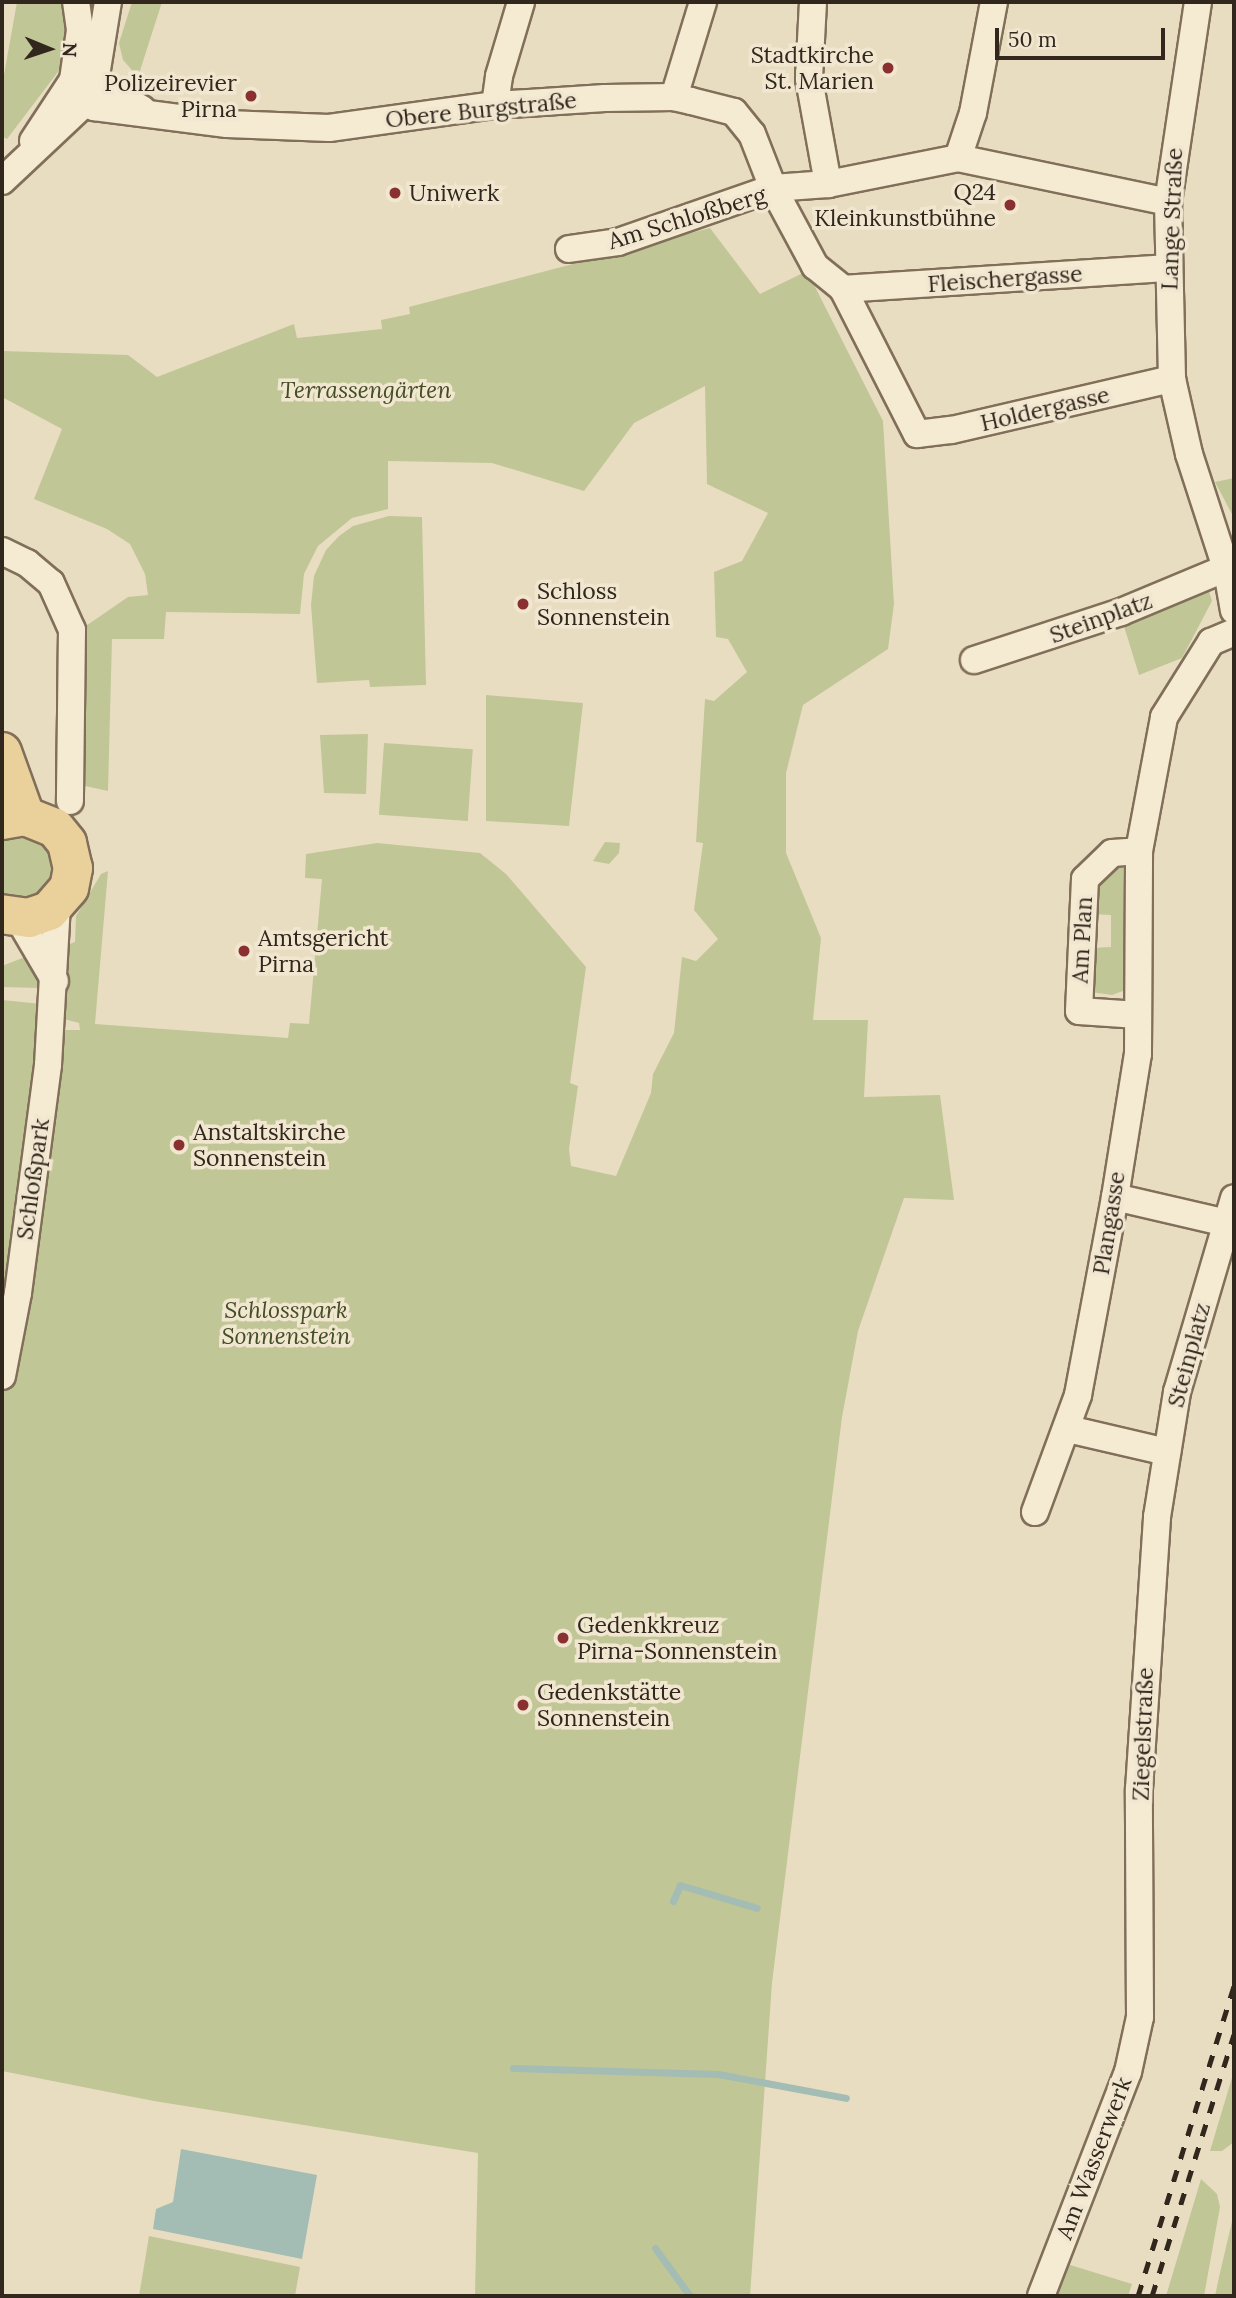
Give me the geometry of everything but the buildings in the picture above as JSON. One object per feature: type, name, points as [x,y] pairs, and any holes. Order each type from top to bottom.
[{"type":"main road","points":[[2,752],[14,818],[55,828],[71,851],[72,878],[57,905],[39,916],[10,916]]},
{"type":"street","points":[[9,173],[56,135],[84,88],[96,19],[76,2]]},
{"type":"street","points":[[495,105],[521,2]]},
{"type":"street","points":[[674,97],[703,2]]},
{"type":"street","points":[[813,2],[809,79],[828,184]]},
{"type":"street","points":[[958,158],[973,113],[994,2]]},
{"type":"street","name":"Lange Straße","points":[[1198,2],[1168,202],[1172,379],[1185,436],[1231,568]]},
{"type":"street","name":"Obere Burgstraße","points":[[84,88],[142,109],[226,124],[329,128],[495,105],[674,97],[733,113],[752,134],[768,176]]},
{"type":"street","points":[[768,176],[828,184],[958,158],[1168,202]]},
{"type":"street","name":"Am Schloßberg","points":[[569,249],[618,242],[768,176],[816,266],[843,289],[917,434]]},
{"type":"street","name":"Fleischergasse","points":[[843,289],[1168,268]]},
{"type":"street","name":"Holdergasse","points":[[917,434],[952,430],[1172,379]]},
{"type":"street","points":[[2,551],[27,563],[51,583],[72,630],[70,801]]},
{"type":"street","points":[[1231,568],[1234,610]]},
{"type":"street","name":"Steinplatz","points":[[974,660],[1035,643],[1231,568]]},
{"type":"street","points":[[1138,1015],[1139,851],[1164,717],[1212,642],[1234,632]]},
{"type":"street","name":"Am Plan","points":[[1138,1015],[1079,1011],[1085,879],[1112,853],[1139,851]]},
{"type":"street","name":"Schloßpark","points":[[2,1376],[31,1199],[55,981],[57,905]]},
{"type":"street","points":[[10,916],[55,981]]},
{"type":"street","name":"Plangasse","points":[[1035,1513],[1068,1429],[1115,1196],[1138,1055],[1138,1015]]},
{"type":"street","points":[[1115,1196],[1231,1211]]},
{"type":"street","name":"Steinplatz","points":[[1167,1452],[1180,1381],[1225,1260],[1231,1211]]},
{"type":"street","points":[[1068,1429],[1167,1452]]},
{"type":"street","name":"Ziegelstraße","points":[[1140,2017],[1139,1789],[1153,1560],[1167,1452]]},
{"type":"street","name":"Am Wasserwerk","points":[[1041,2296],[1128,2072],[1140,2017]]},
{"type":"green space","points":[[17,2],[62,2],[67,60],[7,139],[2,136],[2,86]]},
{"type":"green space","points":[[132,2],[162,2],[138,77],[123,60],[119,43]]},
{"type":"green space","name":"Schlosspark Sonnenstein","points":[[710,228],[760,294],[807,271],[883,421],[894,604],[888,649],[803,705],[786,773],[786,853],[821,938],[813,1020],[868,1020],[864,1097],[940,1095],[954,1200],[904,1198],[858,1331],[842,1417],[772,1983],[750,2296],[475,2296],[478,2153],[154,2101],[2,2071],[2,1000],[42,1004],[62,1030],[80,1030],[79,1023],[64,1019],[69,971],[64,946],[75,942],[76,916],[101,874],[108,871],[95,1024],[288,1038],[290,1023],[309,1024],[322,879],[305,878],[306,854],[377,843],[480,853],[506,874],[586,967],[570,1083],[578,1086],[569,1149],[571,1166],[616,1176],[651,1093],[653,1074],[674,1033],[682,957],[696,961],[718,939],[694,910],[703,843],[696,842],[705,699],[714,701],[747,672],[728,639],[716,637],[714,572],[742,561],[768,513],[707,484],[705,386],[634,423],[584,491],[492,463],[388,461],[388,509],[352,518],[318,546],[304,574],[300,614],[166,612],[164,639],[112,639],[108,791],[85,786],[82,805],[76,752],[80,630],[128,597],[148,595],[145,574],[130,544],[107,529],[34,499],[62,429],[2,397],[2,351],[128,355],[157,377],[294,324],[297,338],[382,329],[381,320],[410,314],[409,307]]},
{"type":"green space","points":[[1234,478],[1234,518],[1215,482]]},
{"type":"green space","points":[[389,516],[422,517],[426,685],[370,687],[369,680],[317,683],[311,605],[314,576],[326,550],[339,536],[353,526]]},
{"type":"green space","points":[[1209,591],[1212,601],[1182,658],[1139,675],[1123,623]]},
{"type":"green space","points":[[486,695],[583,703],[569,826],[486,821]]},
{"type":"green space","points":[[368,734],[366,794],[324,793],[320,735]]},
{"type":"green space","points":[[384,743],[473,749],[468,821],[379,815]]},
{"type":"green space","points":[[18,835],[39,839],[54,862],[48,888],[31,900],[2,895],[2,841]]},
{"type":"green space","points":[[605,842],[620,843],[619,853],[609,864],[593,861]]},
{"type":"green space","points":[[1111,862],[1128,865],[1127,982],[1123,991],[1112,995],[1091,992],[1092,948],[1111,947],[1111,915],[1092,914],[1094,876]]},
{"type":"green space","points":[[30,955],[39,988],[2,987],[2,966]]},
{"type":"green space","points":[[1234,2071],[1234,2142],[1222,2151],[1210,2151]]},
{"type":"green space","points":[[1201,2179],[1217,2194],[1220,2207],[1204,2296],[1166,2296]]},
{"type":"green space","points":[[1234,2213],[1234,2296],[1215,2296],[1219,2277]]},
{"type":"green space","points":[[149,2236],[300,2267],[295,2296],[139,2296]]},
{"type":"green space","points":[[1067,2264],[1132,2284],[1128,2296],[1054,2296]]},
{"type":"water","points":[[181,2149],[317,2175],[302,2259],[153,2229],[156,2209],[173,2202]]},
{"type":"waterway","points":[[673,1901],[680,1885],[757,1908]]},
{"type":"waterway","points":[[513,2068],[718,2074],[846,2098]]},
{"type":"waterway","points":[[655,2248],[690,2296]]},
{"type":"railway","points":[[1138,2296],[1234,1986]]},
{"type":"railway","points":[[1152,2296],[1234,2035]]},
{"type":"place","name":"Stadtkirche St. Marien","points":[[888,68]]},
{"type":"place","name":"Polizeirevier Pirna","points":[[251,96]]},
{"type":"place","name":"Uniwerk","points":[[395,193]]},
{"type":"place","name":"Q24 Kleinkunstbühne","points":[[1010,205]]},
{"type":"place","name":"Schloss Sonnenstein","points":[[523,604]]},
{"type":"place","name":"Amtsgericht Pirna","points":[[244,951]]},
{"type":"place","name":"Anstaltskirche Sonnenstein","points":[[179,1145]]},
{"type":"place","name":"Gedenkkreuz Pirna-Sonnenstein","points":[[563,1638]]},
{"type":"place","name":"Gedenkstätte Sonnenstein","points":[[523,1705]]},
{"type":"park label","name":"Terrassengärten","points":[[366,390]]}]
